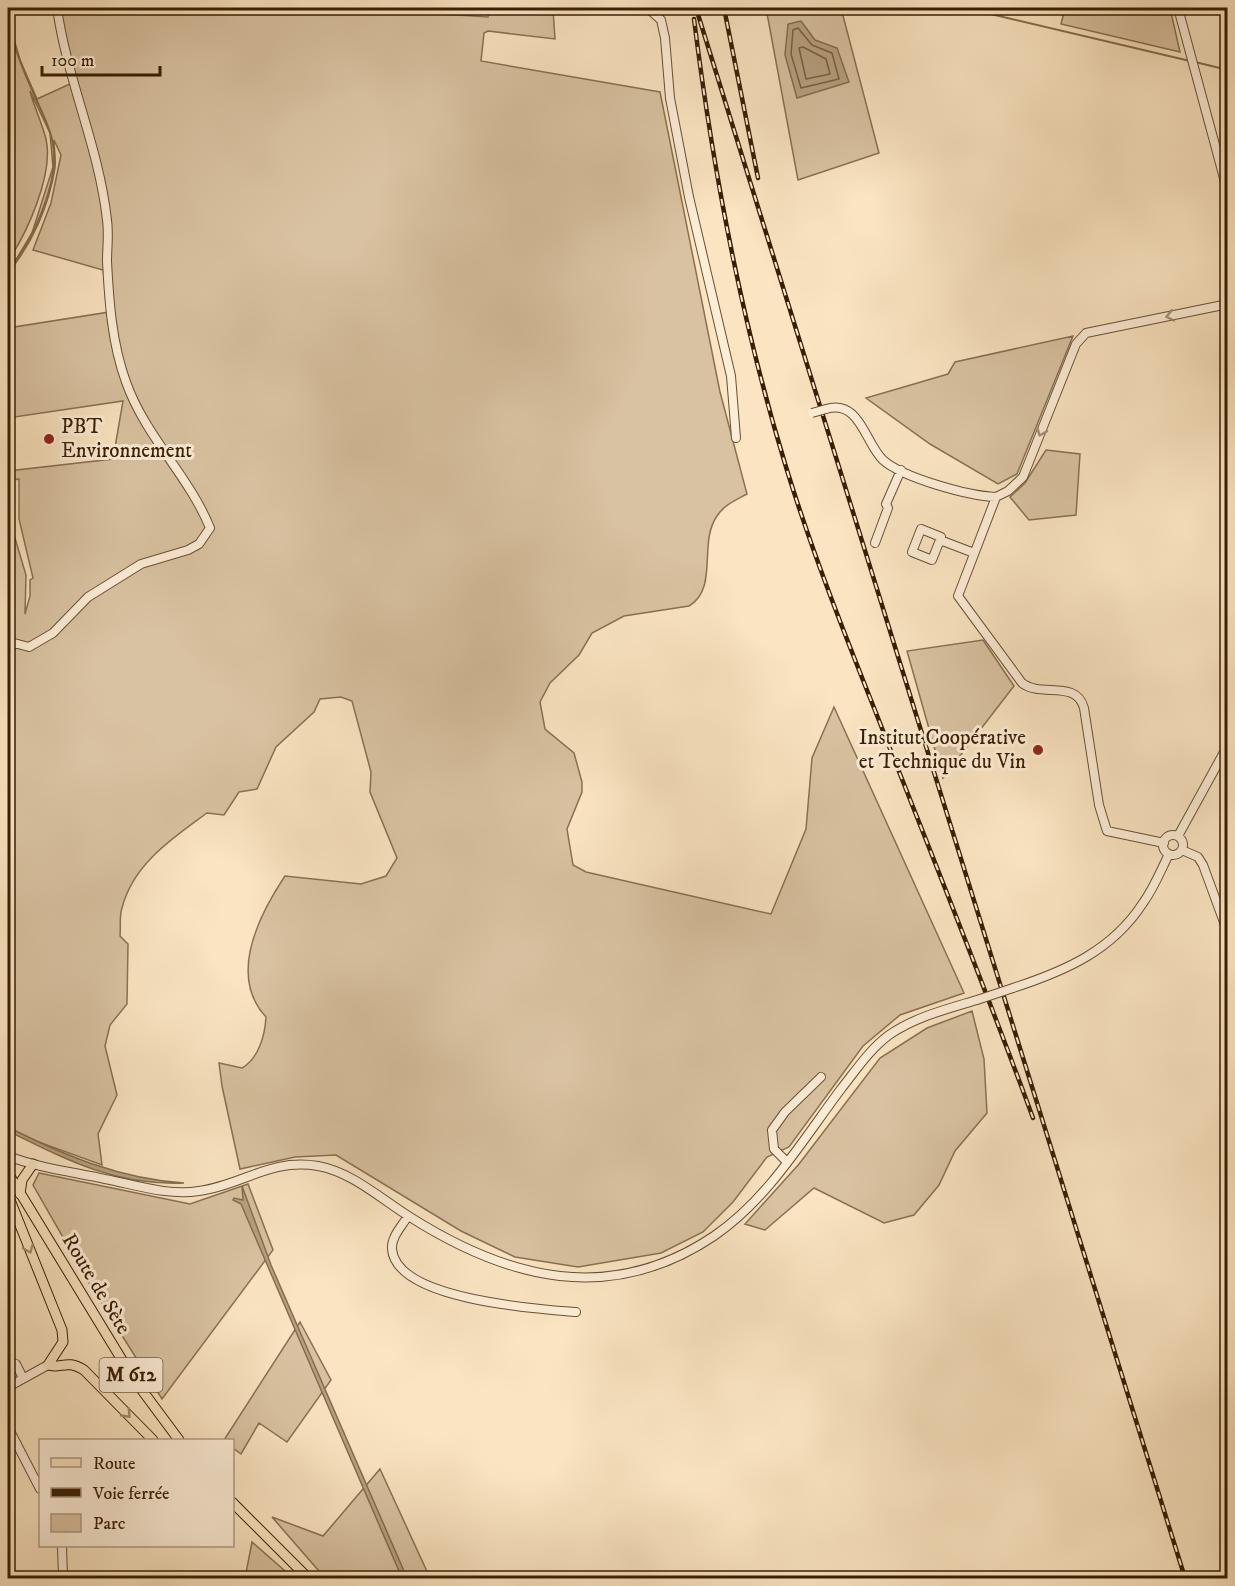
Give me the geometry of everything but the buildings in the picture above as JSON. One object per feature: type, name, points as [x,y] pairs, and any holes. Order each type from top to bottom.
[{"type":"main road","points":[[20,1194],[22,1180],[33,1164]]},
{"type":"main road","name":"Route de Sète","points":[[8,1173],[133,1378],[177,1439]]},
{"type":"main road","points":[[8,1195],[62,1330],[63,1342],[48,1365]]},
{"type":"main road","name":"M 612","points":[[48,1365],[52,1367],[70,1363],[84,1370],[152,1439]]},
{"type":"main road","points":[[234,1505],[308,1578]]},
{"type":"street","points":[[8,653],[14,643],[30,647],[53,633],[88,597],[141,564],[176,555],[199,544],[210,528],[203,510],[154,437],[127,386],[119,364],[114,339],[109,282],[107,221],[92,139],[73,84],[57,8]]},
{"type":"street","points":[[648,8],[662,20],[670,98],[689,197],[730,376],[736,438]]},
{"type":"street","points":[[1178,8],[1227,193]]},
{"type":"street","points":[[812,413],[826,409],[841,409],[858,420],[878,454],[901,470],[974,494],[996,497],[1008,491],[1023,477],[1076,344],[1086,333],[1227,304]]},
{"type":"street","points":[[875,543],[888,508],[886,504],[901,470]]},
{"type":"street","points":[[996,497],[959,589],[959,601],[1022,683],[1034,690],[1066,690],[1079,698],[1084,708],[1099,805],[1107,831],[1164,843]]},
{"type":"street","points":[[940,540],[974,553]]},
{"type":"street","points":[[1178,836],[1227,745]]},
{"type":"street","points":[[1164,843],[1169,836],[1178,836]]},
{"type":"street","points":[[1169,854],[1175,855],[1182,850],[1183,844],[1178,836]]},
{"type":"street","points":[[1164,843],[1169,854]]},
{"type":"street","points":[[1182,850],[1198,857],[1203,865],[1227,933]]},
{"type":"street","points":[[8,1156],[33,1164],[180,1193],[200,1191],[277,1165],[318,1166],[344,1175],[408,1216],[461,1246],[521,1270],[554,1276],[602,1277],[648,1268],[703,1243],[752,1206],[862,1062],[883,1040],[913,1021],[1066,970],[1108,942],[1143,904],[1169,854]]},
{"type":"street","points":[[787,1162],[774,1149],[772,1130],[785,1112],[821,1077]]},
{"type":"street","points":[[408,1216],[397,1233],[392,1248],[394,1259],[417,1281],[446,1294],[576,1312]]},
{"type":"street","points":[[8,1369],[16,1364],[23,1378]]},
{"type":"street","points":[[8,1387],[48,1365]]},
{"type":"street","points":[[8,1427],[39,1487]]},
{"type":"street","points":[[62,1547],[63,1578]]},
{"type":"green space","points":[[346,8],[488,17],[490,8],[553,9],[555,39],[488,31],[484,33],[481,61],[660,92],[720,392],[747,494],[730,503],[717,516],[709,539],[706,577],[698,598],[689,606],[624,616],[592,633],[579,655],[550,683],[540,702],[545,729],[574,753],[582,782],[582,792],[567,829],[573,865],[586,872],[771,914],[806,829],[812,758],[834,707],[964,993],[900,1015],[863,1046],[789,1147],[767,1157],[733,1202],[703,1232],[661,1253],[578,1267],[515,1257],[461,1231],[336,1155],[295,1157],[240,1169],[219,1063],[242,1068],[257,1052],[262,1038],[266,1017],[255,1001],[249,983],[248,965],[258,927],[266,909],[285,876],[361,884],[386,876],[397,858],[370,792],[371,772],[352,701],[341,697],[320,699],[314,712],[276,747],[257,789],[239,792],[224,815],[207,813],[168,842],[145,865],[127,892],[121,911],[120,936],[128,944],[127,1004],[110,1025],[105,1046],[117,1095],[98,1134],[102,1165],[8,1131],[8,471],[113,459],[123,401],[8,418],[8,328],[109,312],[103,270],[33,250],[51,203],[61,155],[54,140],[55,168],[44,210],[25,250],[8,273],[32,233],[53,167],[50,133],[30,91],[46,139],[46,169],[37,203],[8,261],[8,18],[20,60],[37,99],[70,84],[59,20],[62,9]],"holes":[[[19,479],[19,519],[33,578],[30,580],[30,596],[25,614],[26,575],[12,528],[9,481]]]},
{"type":"green space","points":[[766,8],[841,8],[879,153],[798,180]]},
{"type":"green space","points":[[1065,8],[1170,8],[1180,52],[1061,24]]},
{"type":"green space","points":[[1073,336],[1017,474],[998,484],[930,444],[866,398],[948,374],[955,362]]},
{"type":"green space","points":[[1046,450],[1080,454],[1076,515],[1029,520],[1010,497],[1025,483]]},
{"type":"green space","points":[[983,640],[1014,686],[943,778],[907,651]]},
{"type":"green space","points":[[972,1011],[984,1059],[987,1113],[955,1151],[939,1185],[914,1215],[884,1223],[814,1188],[765,1230],[745,1224],[799,1164],[880,1058],[927,1028]]},
{"type":"green space","points":[[39,1173],[190,1204],[248,1184],[273,1250],[162,1399],[92,1288],[33,1185]]},
{"type":"green space","points":[[300,1322],[331,1380],[287,1442],[259,1423],[241,1454],[234,1449],[234,1439],[225,1439]]},
{"type":"green space","points":[[380,1469],[430,1578],[325,1578],[272,1517],[323,1536]]},
{"type":"green space","points":[[252,1542],[293,1578],[245,1578]]},
{"type":"water","points":[[801,21],[815,40],[837,48],[849,82],[797,98],[785,55],[788,24]]},
{"type":"water","points":[[8,1127],[71,1156],[115,1171],[160,1181],[184,1183],[159,1183],[114,1176],[51,1152],[8,1131]]},
{"type":"water","points":[[242,1186],[271,1265],[407,1578],[402,1578],[241,1204],[233,1200],[234,1198],[243,1200]]},
{"type":"waterway","points":[[965,8],[1190,61]]},
{"type":"waterway","points":[[8,23],[22,67],[50,131],[54,160],[48,194],[35,228],[8,271]]},
{"type":"waterway","points":[[1195,62],[1228,70]]},
{"type":"railway","points":[[696,8],[1185,1578]]},
{"type":"railway","points":[[724,8],[758,178]]},
{"type":"railway","points":[[694,19],[710,132],[730,245],[755,356],[786,467],[829,593],[1033,1118]]},
{"type":"place","name":"PBT Environnement","points":[[49,439]]},
{"type":"place","name":"Institut Coopérative et Technique du Vin","points":[[1038,750]]}]
